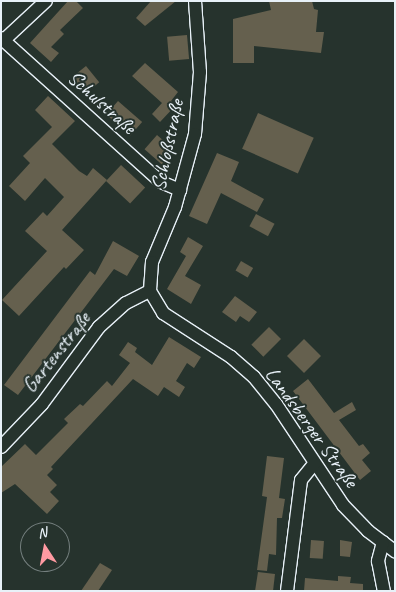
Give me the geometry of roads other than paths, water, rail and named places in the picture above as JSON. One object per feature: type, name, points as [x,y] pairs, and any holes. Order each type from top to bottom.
[{"type":"street","points":[[2,39],[46,1]]},
{"type":"street","name":"Schloßstraße","points":[[150,291],[152,262],[180,190],[195,134],[200,72],[195,1]]},
{"type":"street","name":"Schulstraße","points":[[2,39],[161,182],[180,190]]},
{"type":"street","name":"Gartenstraße","points":[[1,447],[42,404],[99,327],[126,303],[150,291]]},
{"type":"street","name":"Landsberger Straße","points":[[150,291],[163,312],[231,357],[254,377],[276,404],[314,464],[343,505],[395,551]]},
{"type":"street","points":[[287,591],[301,480],[314,464]]},
{"type":"street","points":[[383,542],[378,561],[384,591]]}]
